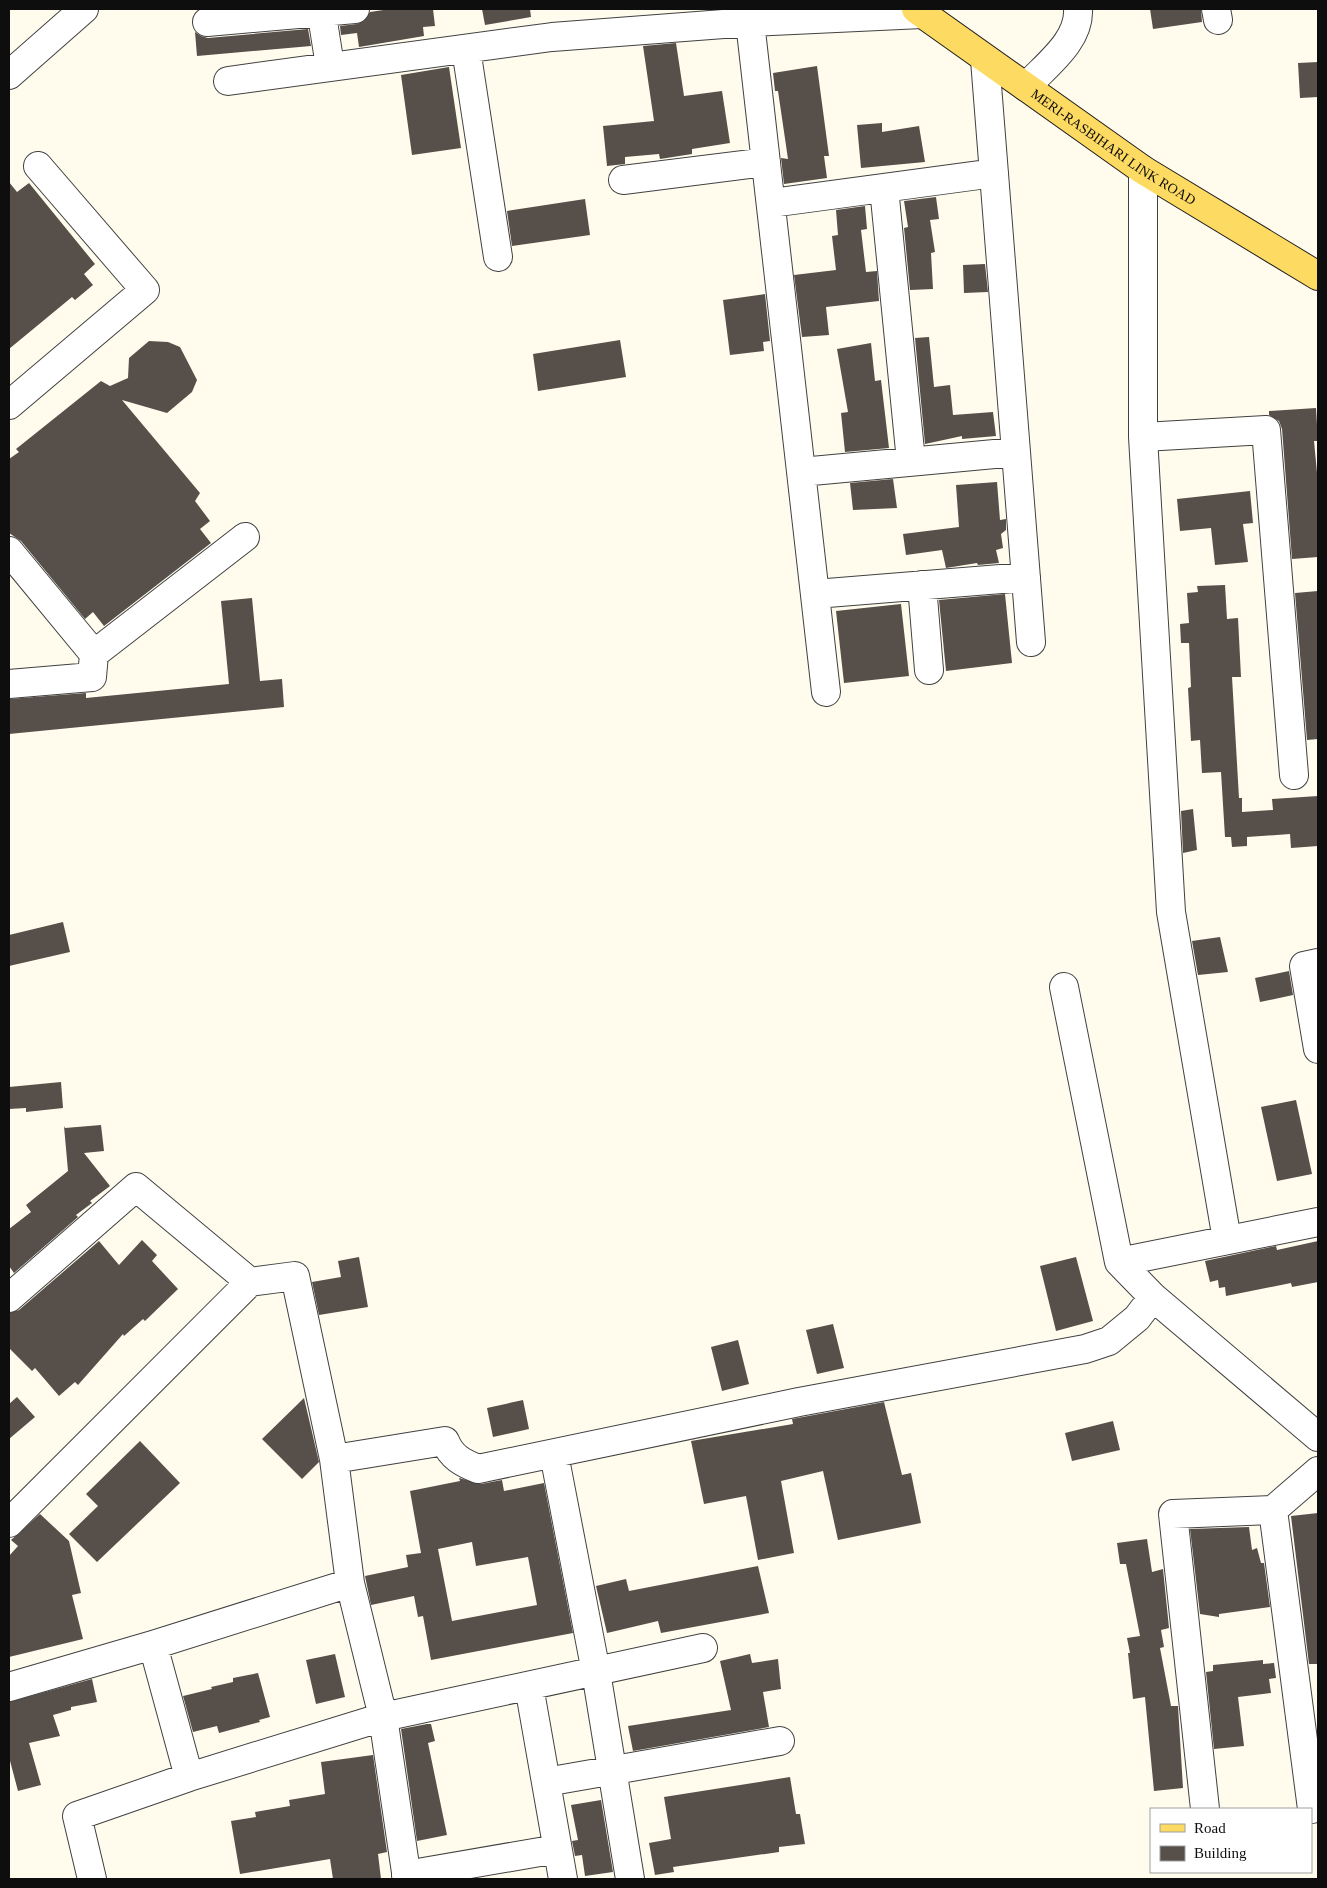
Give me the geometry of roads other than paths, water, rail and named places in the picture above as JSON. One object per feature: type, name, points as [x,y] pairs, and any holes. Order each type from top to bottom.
[{"type":"main road","name":"MERI-RASBIHARI LINK ROAD","points":[[919,11],[1143,170],[1318,276]]},
{"type":"street","points":[[9,76],[84,9]]},
{"type":"street","points":[[207,22],[321,10],[355,9]]},
{"type":"street","points":[[1026,87],[1072,36],[1077,24],[1078,9]]},
{"type":"street","points":[[321,10],[330,66]]},
{"type":"street","points":[[228,81],[552,37],[919,11]]},
{"type":"street","points":[[750,22],[826,692]]},
{"type":"street","points":[[466,49],[498,257]]},
{"type":"street","points":[[986,60],[1031,642]]},
{"type":"street","points":[[623,180],[766,162]]},
{"type":"street","points":[[9,405],[145,290],[38,166]]},
{"type":"street","points":[[1143,170],[1143,437],[1171,912],[1227,1240]]},
{"type":"street","points":[[771,203],[994,173]]},
{"type":"street","points":[[884,188],[911,461]]},
{"type":"street","points":[[1143,437],[1266,430],[1294,775]]},
{"type":"street","points":[[801,472],[1016,452]]},
{"type":"street","points":[[94,654],[245,537]]},
{"type":"street","points":[[9,551],[94,654],[92,677],[9,684]]},
{"type":"street","points":[[814,594],[1026,576]]},
{"type":"street","points":[[922,585],[929,670]]},
{"type":"street","points":[[1318,963],[1304,966],[1318,1049]]},
{"type":"street","points":[[1064,987],[1119,1262],[1153,1297],[1318,1437]]},
{"type":"street","points":[[9,1298],[136,1187],[250,1282]]},
{"type":"street","points":[[1119,1262],[1318,1222]]},
{"type":"street","points":[[9,1523],[250,1282],[295,1276],[334,1460],[350,1583],[383,1717],[406,1877],[557,1849]]},
{"type":"street","points":[[334,1460],[445,1440],[460,1462],[478,1469],[799,1402],[1085,1350],[1109,1341],[1137,1318],[1153,1297]]},
{"type":"street","points":[[554,1454],[596,1672],[630,1879]]},
{"type":"street","points":[[1205,1808],[1173,1514],[1273,1510],[1318,1470]]},
{"type":"street","points":[[1273,1510],[1313,1809]]},
{"type":"street","points":[[9,1687],[154,1645],[350,1583]]},
{"type":"street","points":[[154,1645],[189,1777]]},
{"type":"street","points":[[92,1879],[76,1816],[189,1777],[383,1717],[704,1648]]},
{"type":"street","points":[[529,1686],[563,1879]]},
{"type":"street","points":[[546,1782],[780,1741]]}]
